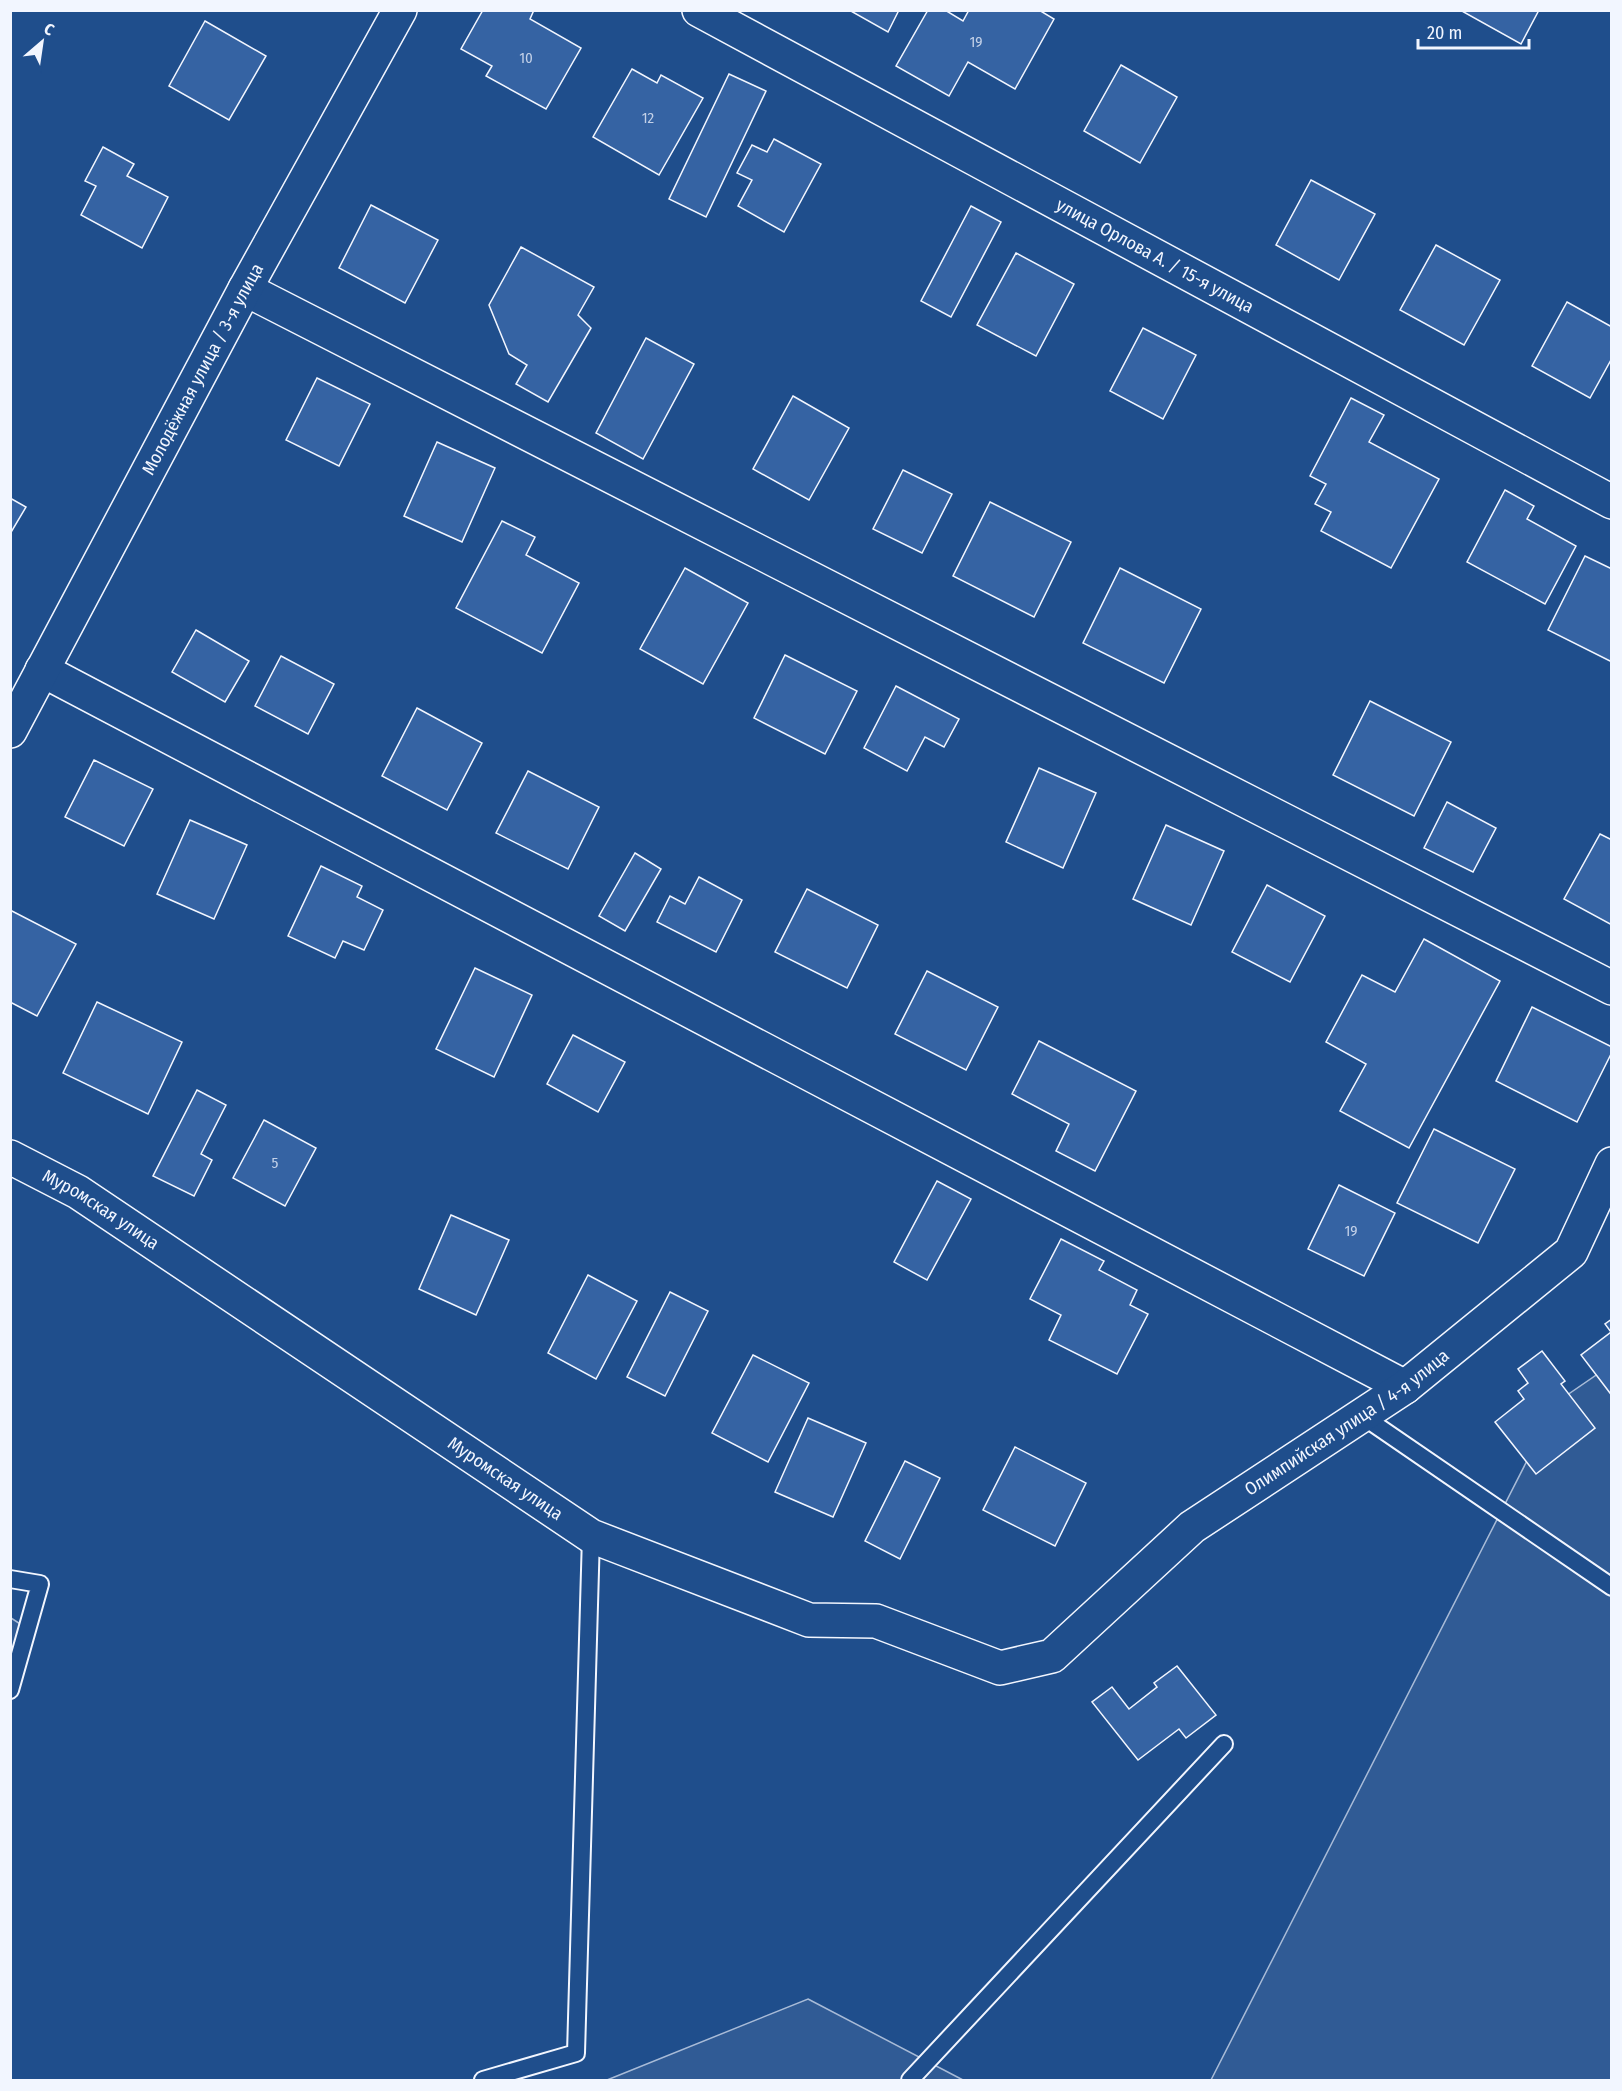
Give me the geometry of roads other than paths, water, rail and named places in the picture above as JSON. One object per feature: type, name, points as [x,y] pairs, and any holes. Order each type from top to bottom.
[{"type":"street","name":"Молодёжная улица / 3-я улица","points":[[10,730],[245,289],[400,10]]},
{"type":"street","name":"улица Орлова А. / 15-я улица","points":[[699,10],[1611,502]]},
{"type":"street","points":[[245,289],[1611,988]]},
{"type":"street","points":[[42,670],[1405,1387]]},
{"type":"street","name":"Муромская улица","points":[[10,1157],[78,1192],[591,1536],[809,1620],[876,1621],[1000,1668],[1052,1656]]},
{"type":"street","name":"Олимпийская улица / 4-я улица","points":[[1052,1656],[1192,1527],[1405,1387],[1571,1252],[1611,1164]]},
{"type":"lane","points":[[1361,1415],[1611,1587]]},
{"type":"lane","points":[[483,2080],[576,2054],[591,1536]]},
{"type":"lane","points":[[10,1579],[40,1584],[10,1690]]},
{"type":"lane","points":[[910,2080],[1224,1744]]}]
